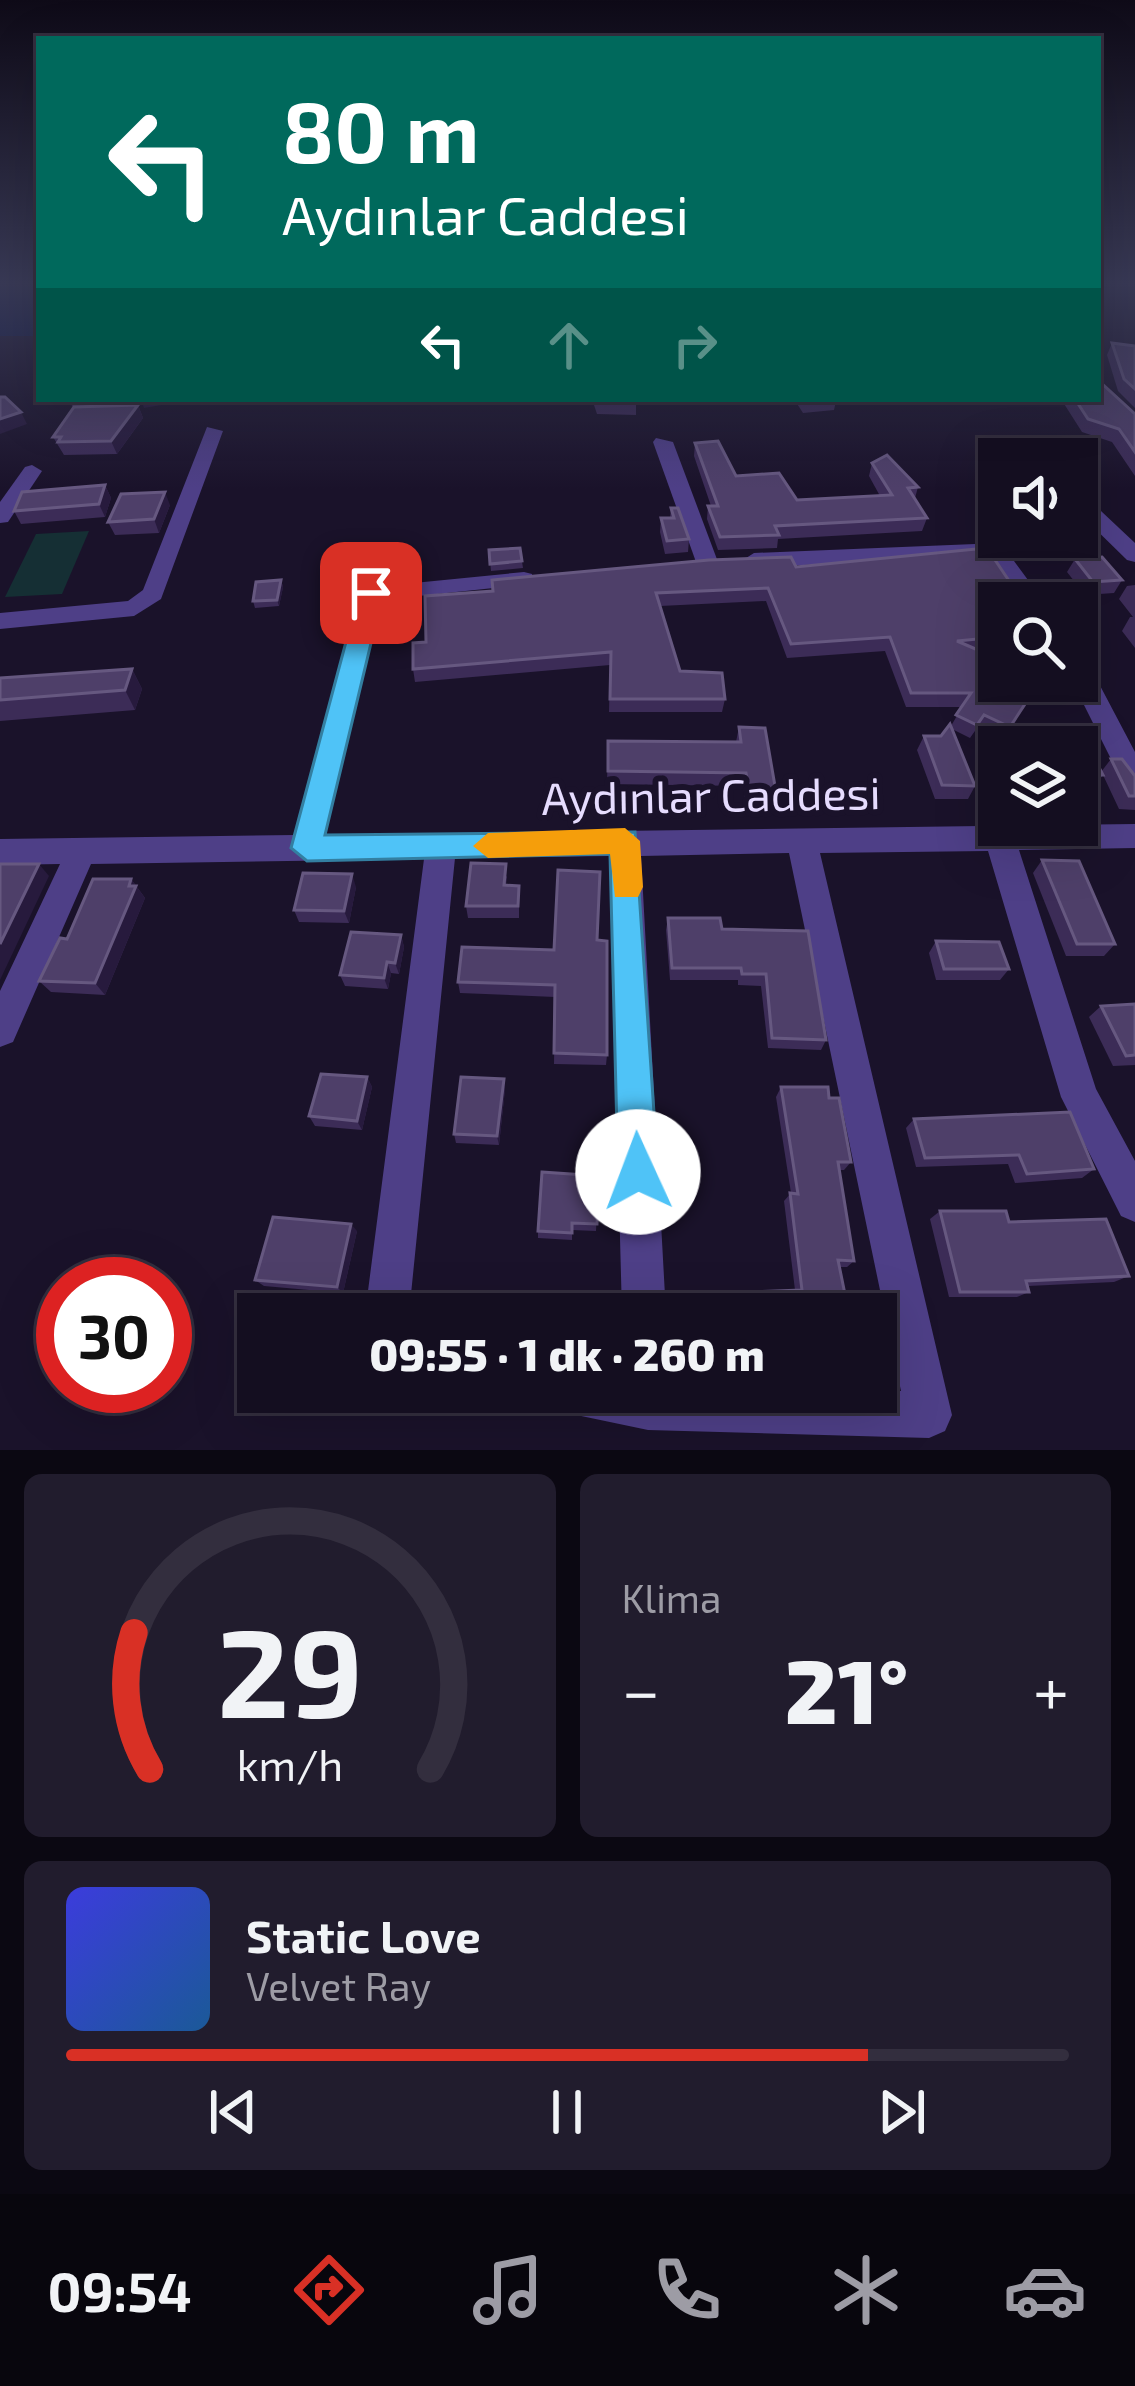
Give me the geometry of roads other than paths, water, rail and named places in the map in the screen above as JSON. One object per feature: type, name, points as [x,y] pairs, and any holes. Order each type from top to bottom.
[{"type":"street","points":[[0,621],[134,608],[153,594],[214,431]]},
{"type":"street","points":[[663,442],[696,563],[975,551],[1006,566],[1018,582]]},
{"type":"street","points":[[0,517],[32,471]]},
{"type":"street","points":[[1098,519],[1135,555]]},
{"type":"street","points":[[307,848],[371,593],[550,577]]},
{"type":"street","points":[[1096,702],[1135,778]]},
{"type":"street","name":"Aydınlar Caddesi","points":[[1098,836],[1135,836]]},
{"type":"street","name":"Aydınlar Caddesi","points":[[0,851],[978,837]]},
{"type":"street","points":[[625,841],[643,1293]]},
{"type":"street","points":[[802,841],[929,1415],[894,1413]]},
{"type":"street","points":[[1002,846],[1080,1097],[1135,1202]]},
{"type":"street","points":[[388,1293],[441,847]]},
{"type":"street","points":[[4,1013],[82,850]]}]
